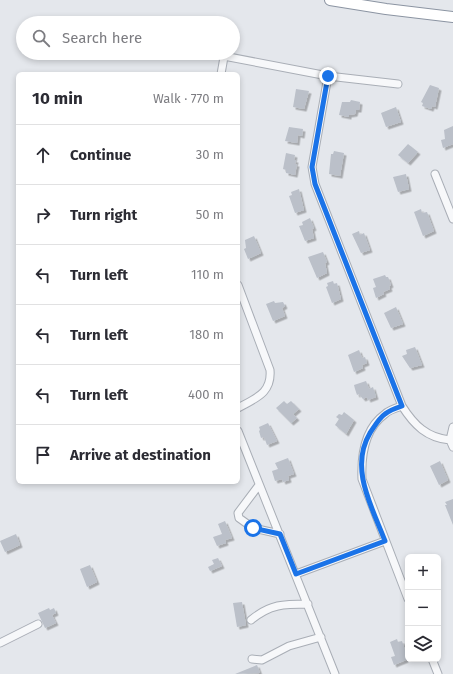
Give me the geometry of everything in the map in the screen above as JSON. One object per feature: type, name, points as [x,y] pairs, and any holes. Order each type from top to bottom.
[{"type":"highway","points":[[330,0],[386,9],[453,17]]},
{"type":"street","points":[[221,72],[223,60]]},
{"type":"street","points":[[240,60],[328,76],[398,84]]},
{"type":"street","points":[[328,76],[312,167],[315,184],[402,406],[417,426],[429,435],[452,444],[453,427]]},
{"type":"street","points":[[435,174],[453,219]]},
{"type":"street","points":[[240,290],[270,370],[271,379],[267,389],[259,397],[240,407]]},
{"type":"street","points":[[402,406],[385,414],[373,427],[365,441],[361,460],[362,479],[405,591]]},
{"type":"street","points":[[240,436],[335,674]]},
{"type":"street","points":[[260,485],[238,513],[239,518],[253,528],[280,534]]},
{"type":"street","points":[[296,574],[385,541]]},
{"type":"street","points":[[251,620],[266,609],[281,604],[308,604]]},
{"type":"street","points":[[0,643],[38,624]]},
{"type":"street","points":[[252,659],[262,660],[289,646],[321,637]]},
{"type":"street","points":[[433,662],[438,674]]},
{"type":"building","points":[[430,85],[439,88],[435,107],[432,106],[431,109],[422,106],[423,103],[421,102]]},
{"type":"building","points":[[296,89],[309,91],[304,109],[293,107]]},
{"type":"building","points":[[351,100],[360,102],[359,110],[356,110],[355,114],[349,115],[349,117],[339,115],[342,102],[350,102]]},
{"type":"building","points":[[396,107],[401,122],[386,127],[381,113]]},
{"type":"building","points":[[453,126],[453,144],[443,148],[441,140],[445,139],[444,130]]},
{"type":"building","points":[[289,127],[303,129],[302,136],[298,135],[297,143],[285,141]]},
{"type":"building","points":[[408,144],[418,152],[408,163],[398,155]]},
{"type":"building","points":[[334,151],[344,153],[340,176],[329,174],[331,154],[333,154]]},
{"type":"building","points":[[286,153],[295,155],[294,160],[296,160],[295,164],[297,164],[295,175],[286,173],[286,170],[283,169]]},
{"type":"building","points":[[406,174],[409,189],[398,192],[393,177]]},
{"type":"building","points":[[299,189],[304,210],[295,213],[289,196],[292,195],[291,192]]},
{"type":"building","points":[[421,209],[422,213],[427,212],[434,231],[423,236],[414,212]]},
{"type":"building","points":[[310,218],[314,228],[312,229],[314,238],[305,241],[299,226],[303,225],[302,222]]},
{"type":"building","points":[[359,231],[360,235],[364,233],[370,250],[361,253],[352,234]]},
{"type":"building","points":[[254,236],[261,253],[248,259],[244,249],[246,248],[245,240]]},
{"type":"building","points":[[323,252],[327,262],[325,263],[327,273],[317,278],[308,257]]},
{"type":"building","points":[[385,275],[388,277],[391,285],[389,286],[390,289],[383,292],[384,294],[376,298],[373,288],[376,287],[373,279]]},
{"type":"building","points":[[333,281],[334,284],[337,283],[341,299],[332,303],[326,287],[328,286],[327,283]]},
{"type":"building","points":[[274,301],[275,303],[283,302],[285,306],[282,308],[285,316],[273,321],[266,304]]},
{"type":"building","points":[[396,307],[403,324],[391,328],[384,313]]},
{"type":"building","points":[[415,347],[422,365],[410,368],[402,356],[407,354],[406,350]]},
{"type":"building","points":[[359,350],[362,358],[365,357],[367,363],[362,365],[363,368],[354,372],[348,355]]},
{"type":"building","points":[[366,381],[369,389],[373,387],[376,397],[368,400],[367,397],[363,399],[359,394],[357,395],[354,385]]},
{"type":"building","points":[[284,401],[287,404],[291,401],[299,409],[293,414],[297,418],[291,423],[276,408]]},
{"type":"building","points":[[344,412],[354,420],[346,434],[335,425],[339,419],[336,417],[339,414],[342,415]]},
{"type":"building","points":[[268,423],[277,441],[267,445],[264,437],[261,438],[259,427]]},
{"type":"building","points":[[288,458],[294,474],[288,476],[289,480],[283,482],[282,479],[275,481],[272,471],[278,469],[275,463]]},
{"type":"building","points":[[440,461],[448,480],[439,485],[430,466]]},
{"type":"building","points":[[453,499],[453,525],[445,502]]},
{"type":"building","points":[[225,521],[232,538],[225,540],[226,543],[217,546],[213,537],[222,534],[218,524]]},
{"type":"building","points":[[16,534],[20,545],[5,552],[0,541]]},
{"type":"building","points":[[218,558],[222,566],[210,571],[208,567],[214,564],[212,560]]},
{"type":"building","points":[[90,565],[97,582],[87,587],[80,569]]},
{"type":"building","points":[[242,602],[246,625],[237,627],[233,603]]},
{"type":"building","points":[[49,608],[50,610],[54,608],[56,613],[52,615],[56,623],[45,628],[38,613]]},
{"type":"building","points":[[397,639],[398,642],[402,641],[405,650],[405,660],[394,665],[391,657],[395,656],[390,642]]},
{"type":"building","points":[[257,665],[260,673],[235,674]]},
{"type":"route","points":[[253,528],[280,534],[296,574],[385,541],[362,479],[361,460],[365,441],[373,427],[385,414],[402,406],[315,184],[312,167],[328,76]]}]
